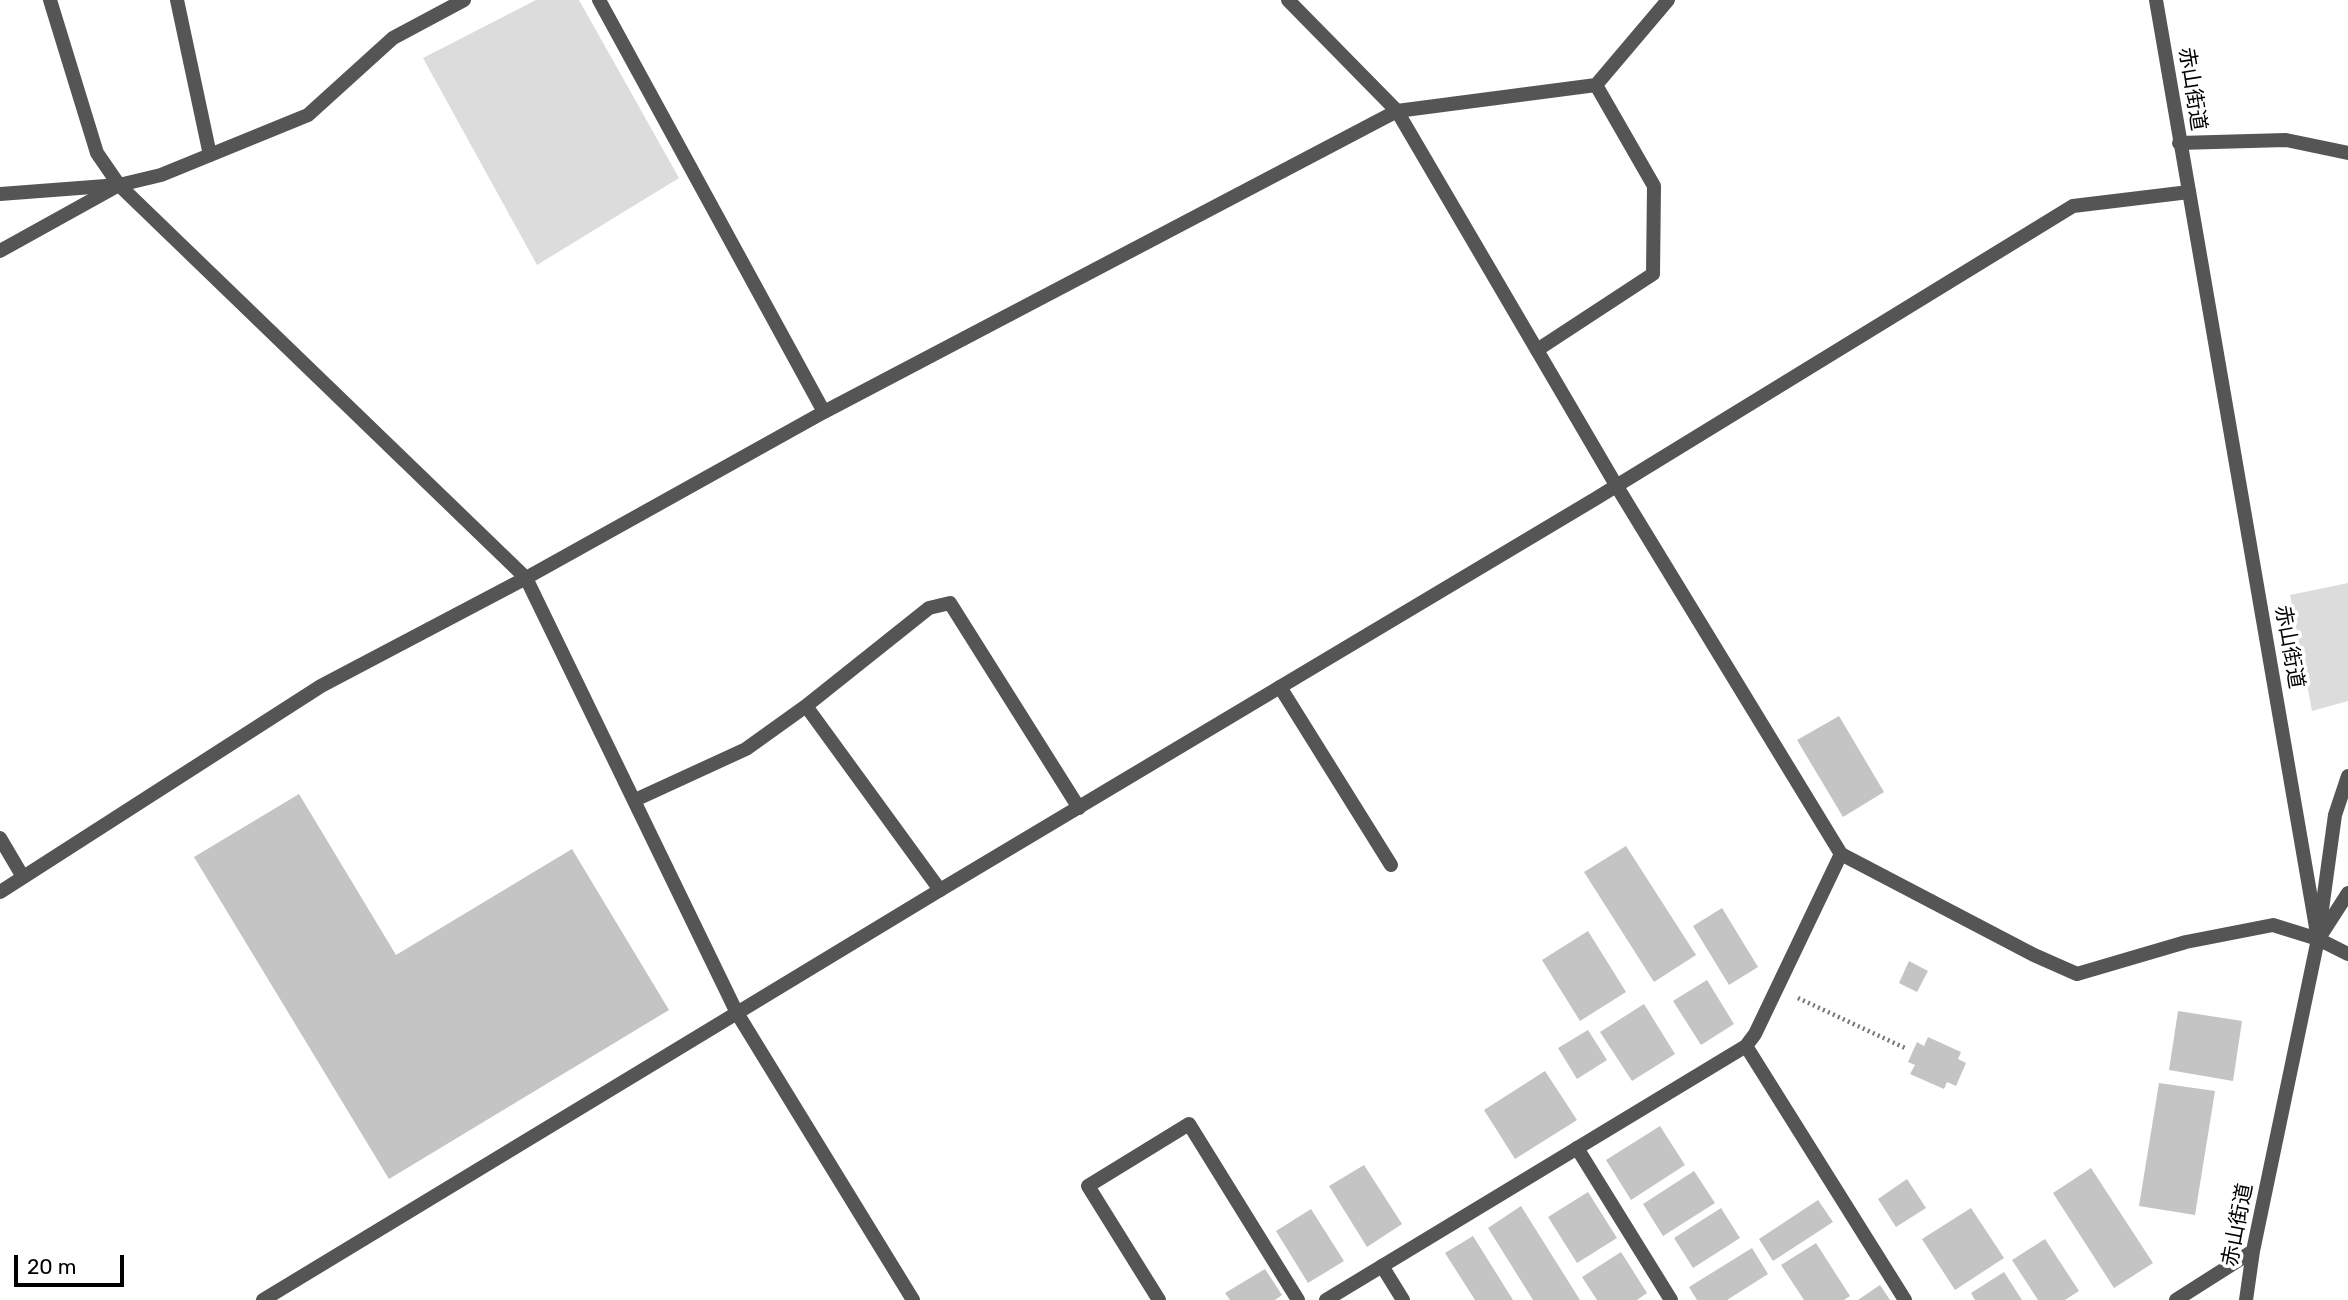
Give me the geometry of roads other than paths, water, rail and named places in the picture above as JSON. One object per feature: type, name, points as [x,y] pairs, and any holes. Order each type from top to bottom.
[{"type":"street","points":[[50,0],[97,153],[119,185],[526,578],[737,1013],[914,1300]]},
{"type":"street","points":[[177,0],[210,155]]},
{"type":"street","points":[[0,194],[119,185],[161,175],[308,115],[393,38],[464,0]]},
{"type":"street","points":[[598,0],[824,412]]},
{"type":"street","points":[[1288,0],[1396,111],[1616,485],[1841,854],[2034,955],[2077,974],[2186,942],[2273,925],[2318,939],[2348,954]]},
{"type":"street","points":[[0,892],[321,686],[526,578],[824,412],[1396,111],[1596,85],[1668,0]]},
{"type":"street","name":"赤山街道","points":[[2156,0],[2318,939],[2253,1251],[2246,1300]]},
{"type":"street","points":[[1537,350],[1653,274],[1654,186],[1596,85]]},
{"type":"street","points":[[2179,143],[2286,140],[2348,153]]},
{"type":"street","points":[[0,251],[119,185]]},
{"type":"street","points":[[263,1300],[1616,485],[2073,206],[2189,192]]},
{"type":"street","points":[[635,800],[746,749],[806,706],[929,608],[950,603],[1079,808]]},
{"type":"street","points":[[1280,687],[1391,865]]},
{"type":"street","points":[[806,706],[940,890]]},
{"type":"street","points":[[2318,939],[2335,815],[2348,776]]},
{"type":"street","points":[[0,838],[23,877]]},
{"type":"street","points":[[1326,1300],[1746,1046],[1778,988],[1841,854]]},
{"type":"street","points":[[2318,939],[2348,893]]},
{"type":"street","points":[[1746,1046],[1905,1300]]},
{"type":"street","points":[[1159,1300],[1088,1185],[1189,1124],[1298,1300]]},
{"type":"street","points":[[1577,1148],[1671,1300]]},
{"type":"street","points":[[2176,1300],[2253,1251]]},
{"type":"street","points":[[1382,1266],[1403,1300]]}]
